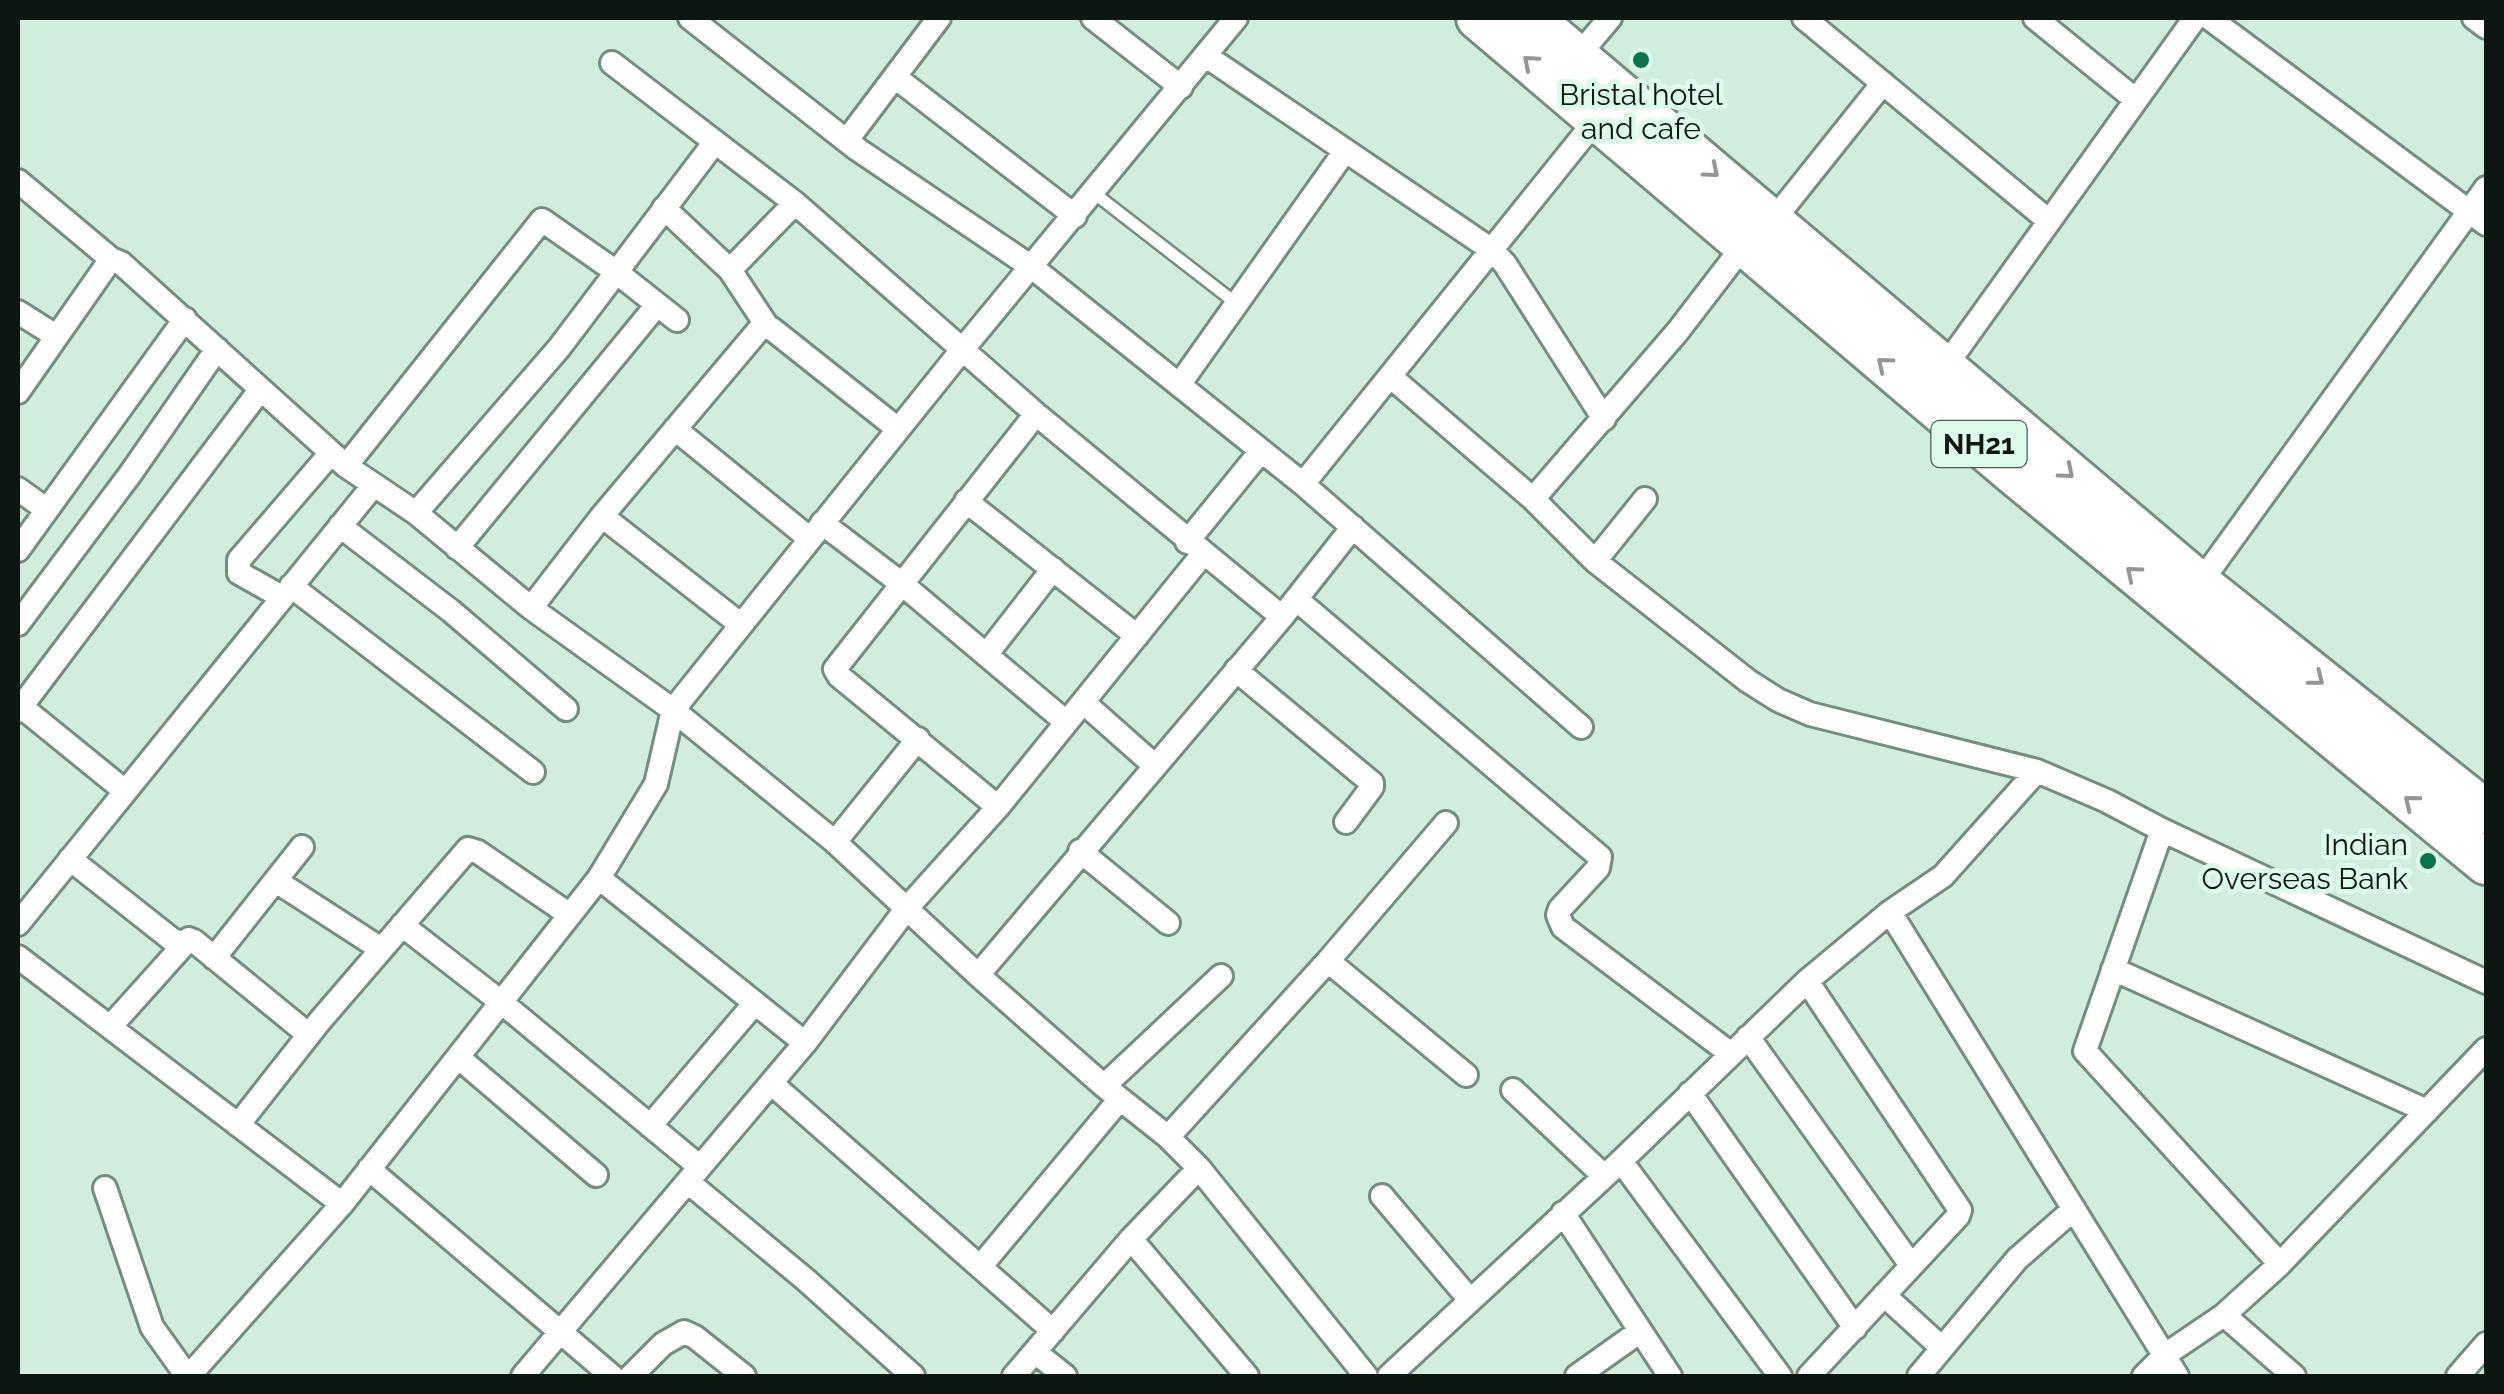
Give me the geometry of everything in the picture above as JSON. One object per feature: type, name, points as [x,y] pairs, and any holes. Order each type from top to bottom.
[{"type":"highway","name":"NH21","points":[[1478,18],[1597,119],[1944,368],[2188,597],[2486,863]]},
{"type":"highway","name":"NH21","points":[[1531,18],[1577,57],[1758,233],[2188,597],[2486,812]]},
{"type":"street","points":[[690,18],[847,140],[1032,268],[1262,451],[1581,728]]},
{"type":"street","points":[[847,140],[939,18]]},
{"type":"street","points":[[1092,18],[1181,86]]},
{"type":"street","points":[[105,1188],[152,1327],[188,1376],[342,1204],[599,878],[656,784],[673,710],[962,350],[1236,18]]},
{"type":"street","points":[[1577,57],[1610,18]]},
{"type":"street","points":[[1804,18],[2050,221]]},
{"type":"street","points":[[2035,18],[2136,100]]},
{"type":"street","points":[[1944,368],[2195,18]]},
{"type":"street","points":[[2208,18],[2478,218]]},
{"type":"street","points":[[2474,18],[2486,27]]},
{"type":"street","points":[[1206,56],[1492,250],[1604,419]]},
{"type":"street","points":[[612,63],[795,204],[1195,548],[1289,608],[1600,858],[1601,864],[1560,908],[1558,915],[1563,927],[1730,1054]]},
{"type":"street","points":[[895,77],[1075,216]]},
{"type":"street","points":[[1533,500],[1884,83]]},
{"type":"street","points":[[1303,484],[1597,119]]},
{"type":"street","points":[[416,513],[559,348],[715,142]]},
{"type":"street","points":[[1179,385],[1344,151]]},
{"type":"street","points":[[18,181],[112,259],[122,263],[339,459],[416,513],[531,608],[673,710],[836,842],[978,974],[1199,1168],[1366,1376]]},
{"type":"street","points":[[2188,597],[2478,218],[2486,188]]},
{"type":"street","points":[[730,270],[795,204]]},
{"type":"street","points":[[664,208],[730,270],[766,326],[898,429]]},
{"type":"street","points":[[533,772],[287,592],[239,573],[238,560],[339,459],[542,220],[677,320]]},
{"type":"street","points":[[18,392],[112,259]]},
{"type":"street","points":[[457,548],[658,305]]},
{"type":"street","points":[[18,312],[56,336]]},
{"type":"street","points":[[18,550],[185,319]]},
{"type":"street","points":[[531,608],[602,516],[759,329],[766,326]]},
{"type":"street","points":[[18,624],[217,350]]},
{"type":"street","points":[[1390,377],[1533,500],[1595,561],[1748,681],[1778,700],[1810,714],[2037,771],[2486,982]]},
{"type":"street","points":[[124,791],[19,707],[260,390]]},
{"type":"street","points":[[998,807],[835,669],[1036,414]]},
{"type":"street","points":[[675,430],[816,530],[902,584],[1066,722]]},
{"type":"street","points":[[523,1376],[805,1043],[907,908],[998,807],[1137,636],[1262,451]]},
{"type":"street","points":[[18,924],[374,486]]},
{"type":"street","points":[[18,489],[47,510]]},
{"type":"street","points":[[1595,561],[1645,499]]},
{"type":"street","points":[[966,500],[1137,636]]},
{"type":"street","points":[[602,516],[740,624]]},
{"type":"street","points":[[340,526],[452,611],[566,709]]},
{"type":"street","points":[[978,974],[1353,528]]},
{"type":"street","points":[[986,654],[1052,569]]},
{"type":"street","points":[[1236,670],[1372,783],[1346,822]]},
{"type":"street","points":[[1083,702],[1154,765]]},
{"type":"street","points":[[836,842],[918,739]]},
{"type":"street","points":[[1389,1376],[1612,1169],[1807,980],[1890,912],[1943,876],[2037,771]]},
{"type":"street","points":[[1168,1137],[1328,961],[1446,822]]},
{"type":"street","points":[[2162,830],[2087,1044],[2088,1056],[2280,1264]]},
{"type":"street","points":[[214,958],[302,847]]},
{"type":"street","points":[[238,1125],[309,1035],[468,850],[478,852],[570,915]]},
{"type":"street","points":[[1080,851],[1168,923]]},
{"type":"street","points":[[70,859],[175,942],[189,939],[309,1035]]},
{"type":"street","points":[[599,878],[805,1043]]},
{"type":"street","points":[[276,881],[381,949]]},
{"type":"street","points":[[1890,912],[2176,1376]]},
{"type":"street","points":[[402,925],[650,1126],[694,1175],[913,1376]]},
{"type":"street","points":[[110,1027],[189,939]]},
{"type":"street","points":[[18,957],[342,1204]]},
{"type":"street","points":[[1328,961],[1466,1075]]},
{"type":"street","points":[[2113,969],[2427,1110]]},
{"type":"street","points":[[980,1267],[1112,1093],[1221,976]]},
{"type":"street","points":[[1807,980],[1960,1210],[1809,1376]]},
{"type":"street","points":[[650,1126],[754,1002]]},
{"type":"street","points":[[1748,1037],[1911,1265]]},
{"type":"street","points":[[2144,1376],[2164,1355],[2224,1315],[2280,1264],[2486,1049]]},
{"type":"street","points":[[458,1057],[596,1175]]},
{"type":"street","points":[[771,1083],[1052,1331]]},
{"type":"street","points":[[1514,1090],[1612,1169],[1780,1376]]},
{"type":"street","points":[[1690,1093],[1855,1328]]},
{"type":"street","points":[[1014,1376],[1131,1239],[1199,1168]]},
{"type":"street","points":[[369,1170],[612,1376]]},
{"type":"street","points":[[1382,1196],[1470,1300]]},
{"type":"street","points":[[1919,1376],[2017,1260],[2074,1209]]},
{"type":"street","points":[[1563,1212],[1660,1372]]},
{"type":"street","points":[[1131,1239],[1247,1376]]},
{"type":"street","points":[[1884,1296],[1942,1348]]},
{"type":"street","points":[[2224,1315],[2290,1375]]},
{"type":"street","points":[[631,1376],[663,1344],[684,1332],[744,1376]]},
{"type":"street","points":[[1577,1376],[1639,1332]]},
{"type":"street","points":[[2458,1376],[2485,1349]]},
{"type":"street","points":[[1034,1352],[1065,1376]]},
{"type":"lane","points":[[1094,193],[1236,304]]},
{"type":"place","name":"Bristal hotel and cafe","points":[[1641,60]]},
{"type":"place","name":"Indian Overseas Bank","points":[[2428,861]]}]
